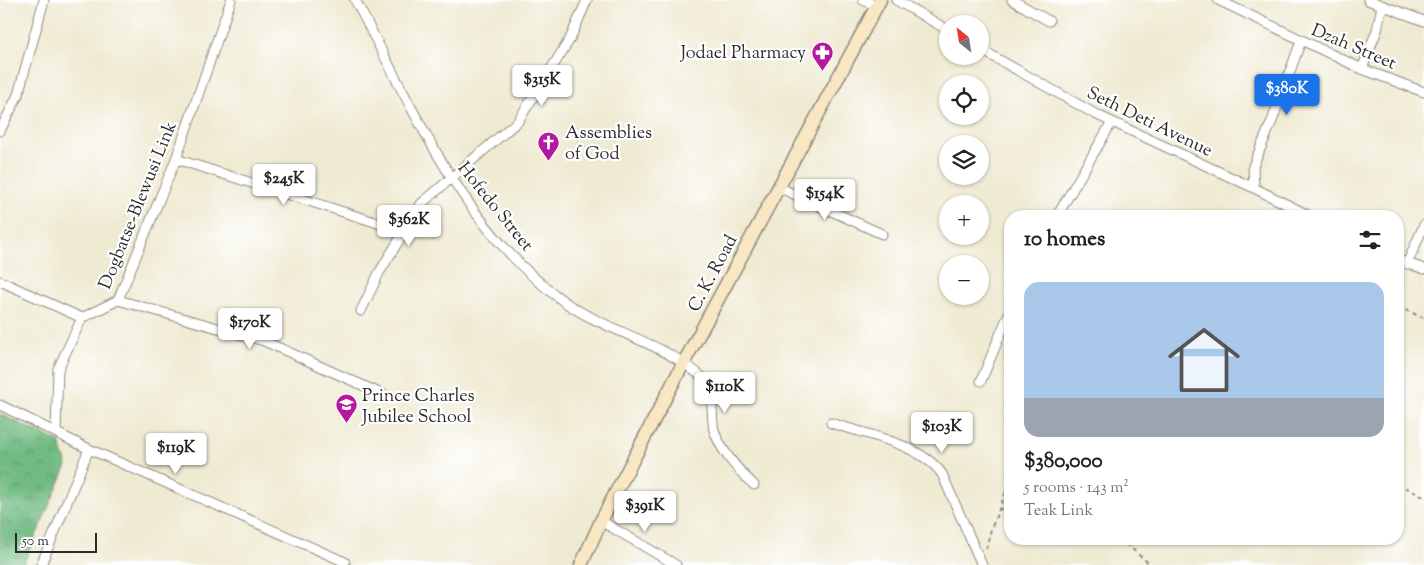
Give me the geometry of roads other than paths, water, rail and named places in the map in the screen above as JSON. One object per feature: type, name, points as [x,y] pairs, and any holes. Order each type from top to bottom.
[{"type":"street","points":[[0,131],[18,95],[44,0]]},
{"type":"street","name":"Dogbatse-Blewusi Link","points":[[82,318],[118,300],[176,159],[231,0]]},
{"type":"street","name":"Hofedo Street","points":[[355,0],[429,143],[451,178],[491,230],[535,279],[568,304],[683,364],[706,381],[713,407],[713,425],[718,439],[734,464],[754,485]]},
{"type":"street","points":[[361,311],[379,273],[420,204],[518,121],[570,39],[587,0]]},
{"type":"street","points":[[863,0],[878,3]]},
{"type":"street","points":[[896,0],[939,25]]},
{"type":"street","points":[[1012,0],[1049,21]]},
{"type":"street","name":"Dzah Street","points":[[1218,0],[1362,69],[1424,92]]},
{"type":"street","points":[[1368,0],[1424,20]]},
{"type":"street","name":"C. K. Road","points":[[581,565],[601,521],[683,364],[878,3]]},
{"type":"street","points":[[1362,69],[1377,30],[1382,6]]},
{"type":"street","points":[[1254,188],[1253,166],[1272,121],[1301,41]]},
{"type":"street","name":"Seth Deti Avenue","points":[[989,53],[1112,122],[1298,210]]},
{"type":"street","points":[[1061,210],[1112,122]]},
{"type":"street","points":[[176,159],[374,222],[402,234]]},
{"type":"street","points":[[778,187],[882,234]]},
{"type":"street","points":[[1407,264],[1424,225]]},
{"type":"street","points":[[1404,263],[1424,269]]},
{"type":"street","points":[[0,281],[82,318],[58,369],[56,432]]},
{"type":"street","points":[[118,300],[264,341],[321,365],[384,395]]},
{"type":"street","points":[[981,381],[1004,325]]},
{"type":"street","points":[[0,405],[89,449],[345,562]]},
{"type":"street","points":[[831,423],[918,452],[935,464],[942,474],[982,564]]},
{"type":"street","points":[[41,565],[89,449]]},
{"type":"street","points":[[601,521],[676,565]]},
{"type":"place","name":"Jodael Pharmacy","points":[[822,71]]},
{"type":"place","name":"Assemblies of God","points":[[549,161]]},
{"type":"place","name":"Prince Charles Jubilee School","points":[[346,424]]}]
